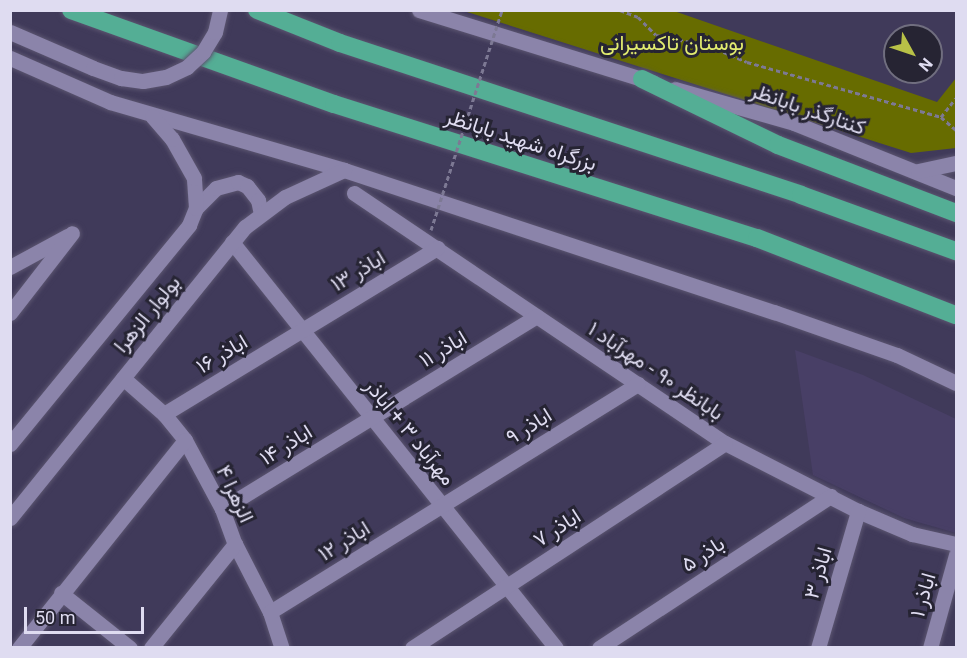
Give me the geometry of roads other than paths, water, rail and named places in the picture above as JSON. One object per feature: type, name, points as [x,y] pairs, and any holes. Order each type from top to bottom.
[{"type":"highway","name":"بزرگراه شهید بابانظر","points":[[71,10],[334,104],[756,238],[957,315]]},
{"type":"highway","name":"بزرگراه شهید بابانظر","points":[[257,10],[340,43],[801,195],[957,251]]},
{"type":"highway","points":[[642,79],[778,145],[957,213]]},
{"type":"street","points":[[10,32],[93,68],[121,78],[143,81],[166,77],[187,67],[203,52],[215,32],[220,10]]},
{"type":"street","name":"کنتارگذر بابانظر","points":[[420,10],[642,79],[794,123],[957,188]]},
{"type":"street","points":[[10,58],[110,102],[152,117],[344,170],[786,316],[897,355],[957,383]]},
{"type":"street","points":[[152,117],[172,139],[194,178],[196,208]]},
{"type":"street","points":[[918,171],[957,163]]},
{"type":"street","name":"بولوار الزهرا","points":[[10,518],[232,242],[261,214],[285,197],[344,170]]},
{"type":"street","points":[[196,208],[216,188],[238,182],[248,186],[258,200],[261,214]]},
{"type":"street","name":"بابانظر ۹۰ - مهرآباد ۱","points":[[354,193],[725,443],[858,511],[912,534],[957,544]]},
{"type":"street","name":"بولوار الزهرا","points":[[10,444],[189,225],[196,208]]},
{"type":"street","points":[[10,267],[72,233],[10,313]]},
{"type":"street","name":"مهرآباد ۳ + اباذر","points":[[232,242],[556,648]]},
{"type":"street","name":"اباذر ۱۳","points":[[302,330],[437,249]]},
{"type":"street","name":"اباذر ۱۱","points":[[371,417],[537,316]]},
{"type":"street","name":"اباذر ۱۶","points":[[164,414],[302,330]]},
{"type":"street","name":"الزهرا ۴","points":[[123,378],[164,414],[185,440],[222,509],[235,544],[270,612],[282,648]]},
{"type":"street","name":"اباذر ۹","points":[[442,505],[638,384]]},
{"type":"street","name":"اباذر ۱۴","points":[[222,509],[371,417]]},
{"type":"street","points":[[19,648],[185,440]]},
{"type":"street","name":"اباذر ۷","points":[[412,648],[725,443]]},
{"type":"street","name":"باذر ۵","points":[[598,648],[830,496]]},
{"type":"street","name":"اباذر ۱۲","points":[[270,612],[442,505]]},
{"type":"street","name":"اباذر ۳","points":[[818,648],[858,511]]},
{"type":"street","points":[[151,648],[235,544]]},
{"type":"street","name":"اباذر ۱","points":[[930,648],[957,555]]},
{"type":"street","points":[[62,593],[130,648]]},
{"type":"park label","name":"بوستان تاکسیرانی","points":[[672,43]]}]
